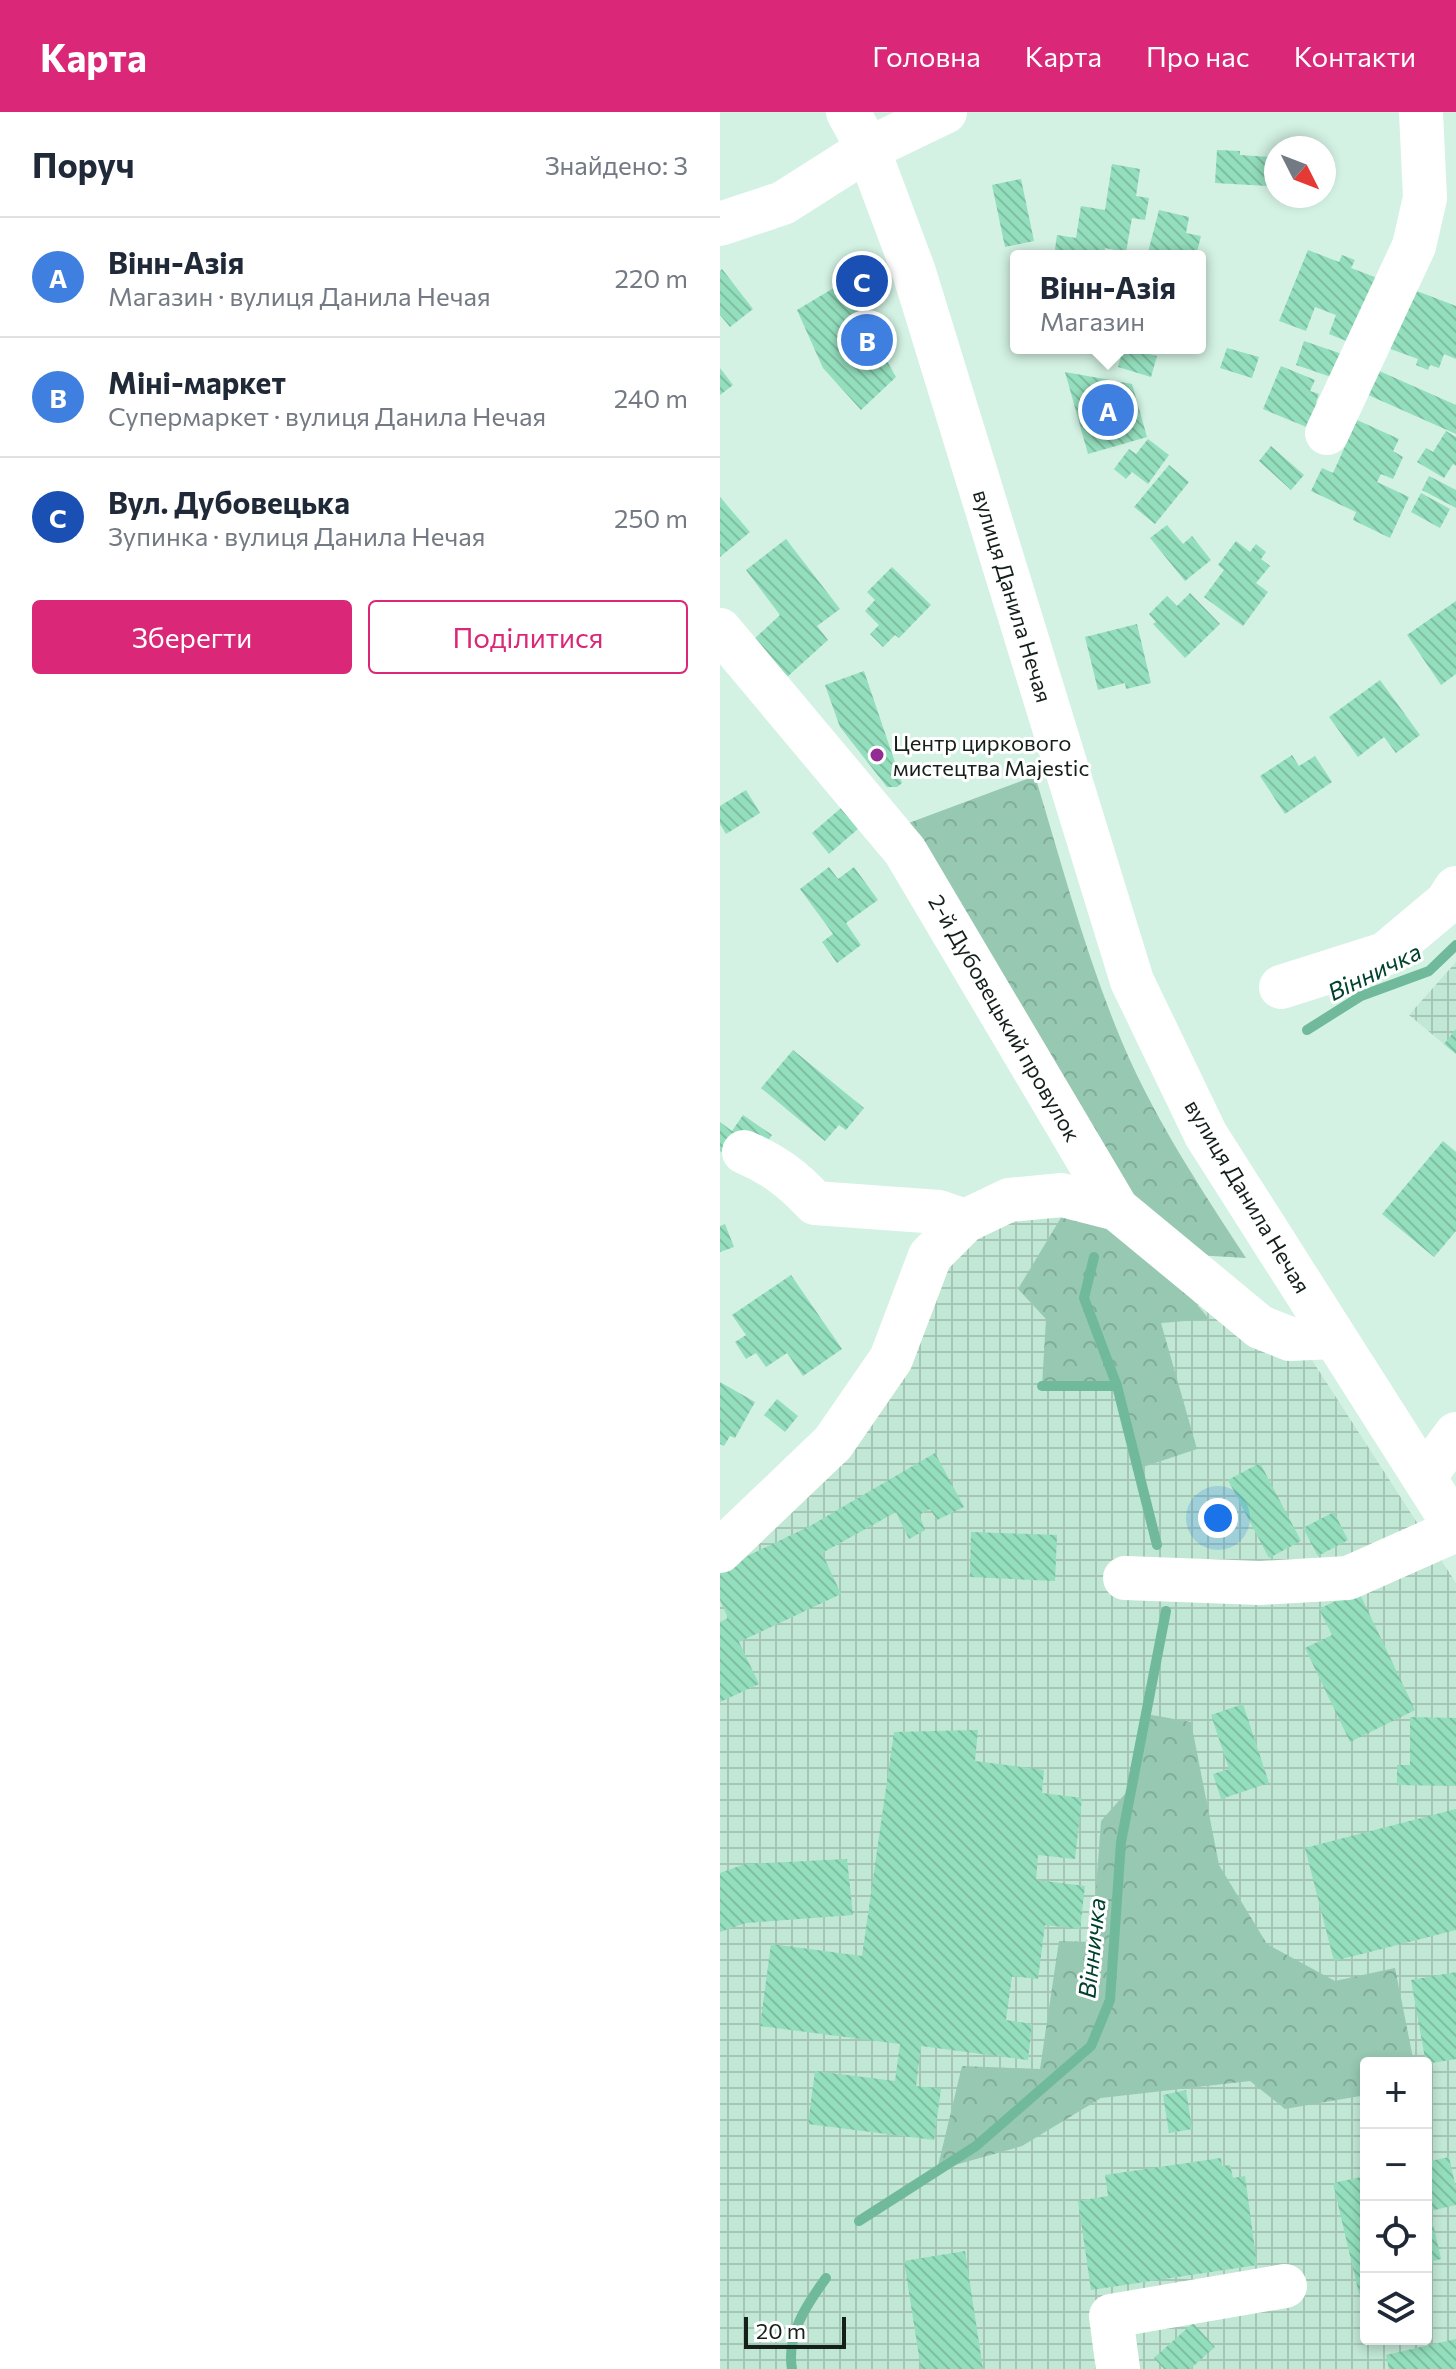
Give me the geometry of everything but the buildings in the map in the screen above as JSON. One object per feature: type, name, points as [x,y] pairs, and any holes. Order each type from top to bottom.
[{"type":"street","points":[[720,224],[783,203],[858,131],[945,112]]},
{"type":"street","points":[[1406,112],[1456,113]]},
{"type":"street","points":[[1327,433],[1414,246],[1425,198],[1421,112]]},
{"type":"street","name":"вулиця Данила Нечая","points":[[858,131],[914,272],[1132,981],[1206,1135],[1456,1529]]},
{"type":"street","name":"2-й Дубовецький провулок","points":[[720,630],[905,851],[1117,1209],[1260,1327],[1290,1339],[1333,1337]]},
{"type":"street","points":[[1281,987],[1385,954],[1447,902],[1456,888]]},
{"type":"street","points":[[744,1152],[767,1161],[794,1180],[815,1203],[939,1212],[965,1221]]},
{"type":"street","points":[[720,1551],[833,1443],[891,1359],[930,1256],[965,1221],[1009,1200],[1062,1195],[1117,1209]]},
{"type":"street","points":[[1425,1476],[1456,1434]]},
{"type":"street","points":[[1125,1578],[1260,1583],[1348,1578],[1456,1529]]},
{"type":"street","points":[[1118,2369],[1111,2316],[1285,2286]]},
{"type":"shaded area","points":[[1456,962],[1456,1054],[1409,1015]]},
{"type":"shaded area","points":[[1062,1195],[1299,1340],[1456,1583],[1456,2369],[720,2369],[720,1551],[833,1443],[930,1256]]},
{"type":"green space","points":[[1035,776],[1086,944],[1122,1042],[1163,1126],[1246,1258],[1195,1255],[1135,1201],[890,830]]},
{"type":"green space","points":[[1065,1211],[1097,1217],[1157,1257],[1209,1319],[1161,1323],[1197,1449],[1137,1469],[1117,1386],[1042,1386],[1046,1319],[1018,1289]]},
{"type":"green space","points":[[1146,1714],[1191,1722],[1219,1865],[1267,1944],[1335,1981],[1395,1968],[1413,2057],[1360,2057],[1360,2096],[1285,2109],[1250,2081],[1101,2098],[1022,2146],[937,2170],[962,2066],[1040,2069],[1059,1941],[1092,1942],[1101,1821],[1132,1786]]},
{"type":"waterway","name":"Вінничка","points":[[1307,1030],[1361,996],[1429,971],[1456,945]]},
{"type":"waterway","name":"Вінничка","points":[[1094,1257],[1084,1298],[1117,1386],[1157,1545]]},
{"type":"waterway","points":[[1042,1386],[1117,1386]]},
{"type":"waterway","name":"Вінничка","points":[[859,2221],[976,2146],[1091,2046],[1110,2000],[1121,1842],[1166,1611]]},
{"type":"waterway","name":"Вінничка","points":[[792,2369],[795,2332],[805,2309],[826,2278]]},
{"type":"place","name":"Вул. Дубовецька","points":[[862,281]]},
{"type":"place","name":"Міні-маркет","points":[[867,340]]},
{"type":"place","name":"Вінн-Азія","points":[[1108,410]]},
{"type":"place","name":"Центр циркового мистецтва Majestic","points":[[877,755]]}]
